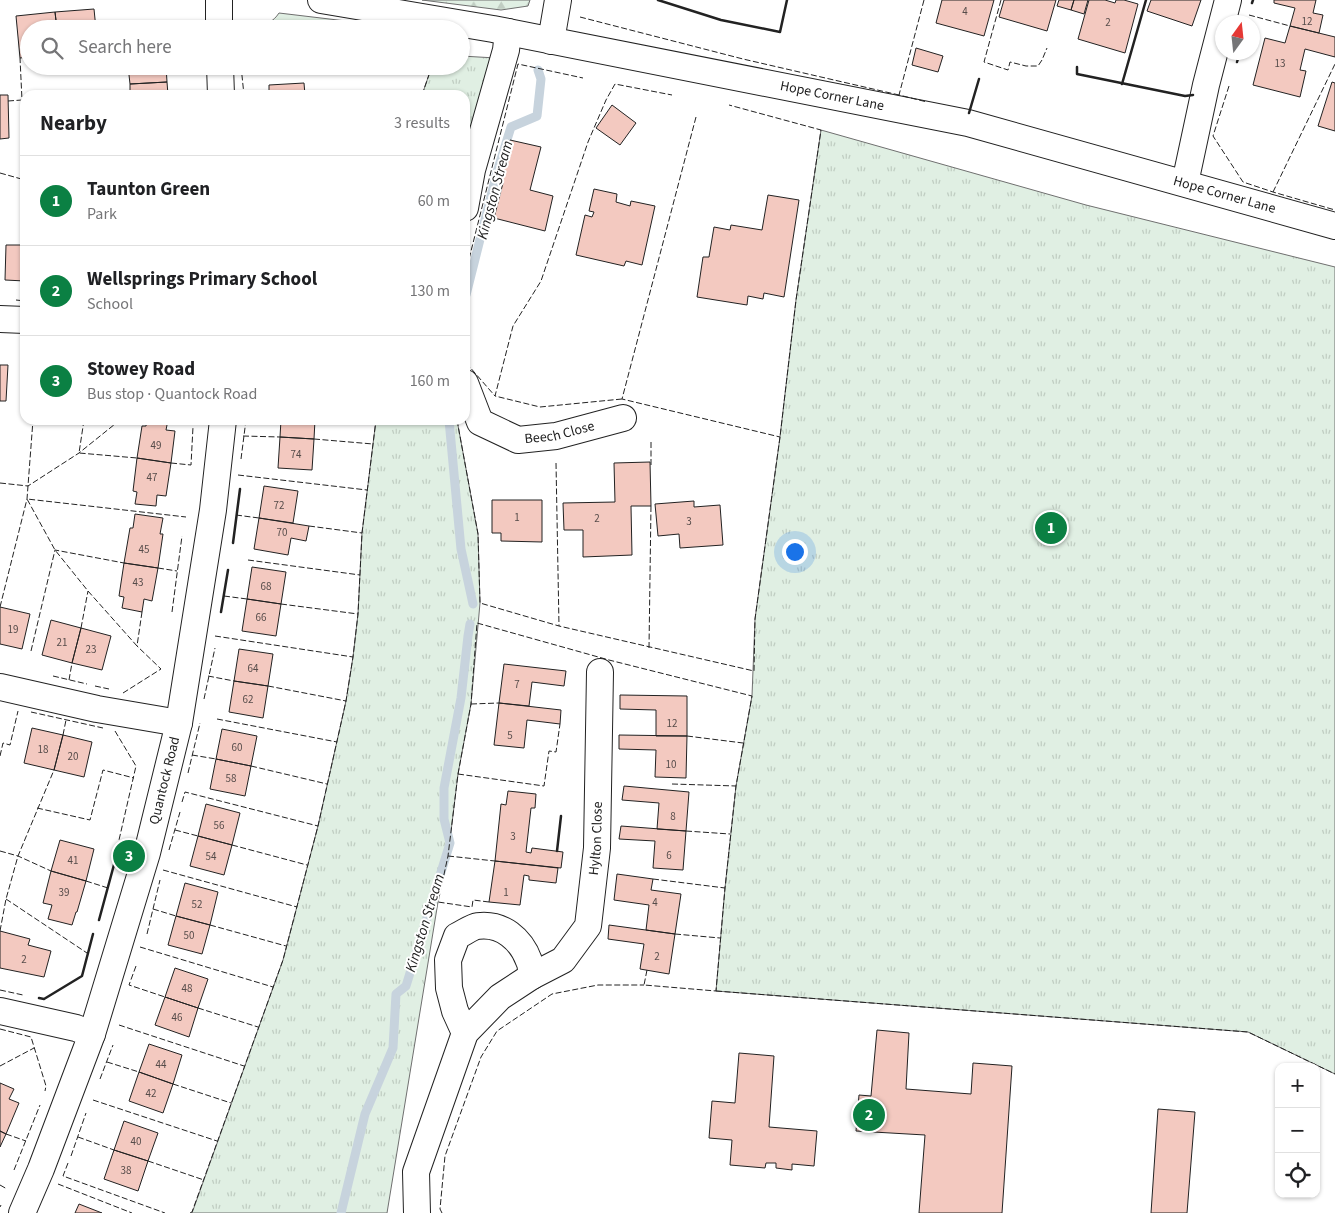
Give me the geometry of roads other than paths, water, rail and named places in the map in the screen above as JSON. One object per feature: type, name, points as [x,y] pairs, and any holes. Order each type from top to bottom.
[{"type":"street","points":[[219,0],[219,20]]},
{"type":"street","name":"Hope Corner Lane","points":[[322,0],[438,20]]},
{"type":"street","points":[[551,40],[558,0]]},
{"type":"street","points":[[1185,183],[1206,85],[1228,0]]},
{"type":"street","name":"Hope Corner Lane","points":[[470,25],[968,123],[1335,226]]},
{"type":"street","points":[[470,181],[506,50],[508,32]]},
{"type":"street","points":[[220,75],[221,90]]},
{"type":"street","points":[[0,319],[20,320]]},
{"type":"street","name":"Beech Close","points":[[470,396],[480,422],[518,440],[556,436],[623,418]]},
{"type":"street","name":"Quantock Road","points":[[22,1213],[41,1169],[92,1034],[147,853],[179,723],[213,510],[222,425]]},
{"type":"street","name":"Hylton Close","points":[[418,1213],[416,1172],[465,1033],[500,997],[532,976],[563,960],[588,926],[597,848],[600,672]]},
{"type":"street","points":[[0,687],[98,709],[179,723]]},
{"type":"street","points":[[465,1033],[455,1011],[449,988],[448,960],[457,936],[476,926],[493,926],[510,933],[521,945],[529,961],[532,976]]},
{"type":"street","points":[[0,1011],[76,1028],[92,1034]]},
{"type":"waterway","name":"Kingston Stream","points":[[470,279],[497,172],[511,127],[537,116],[541,79],[538,70]]},
{"type":"waterway","name":"Kingston Stream","points":[[449,425],[461,549],[473,604]]},
{"type":"waterway","name":"Kingston Stream","points":[[341,1213],[365,1114],[393,1048],[396,994],[406,986],[450,843],[444,819],[444,788],[461,698],[470,624]]},
{"type":"place","name":"Taunton Green","points":[[1051,528]]},
{"type":"place","name":"Stowey Road","points":[[129,856]]},
{"type":"place","name":"Wellsprings Primary School","points":[[869,1115]]}]
